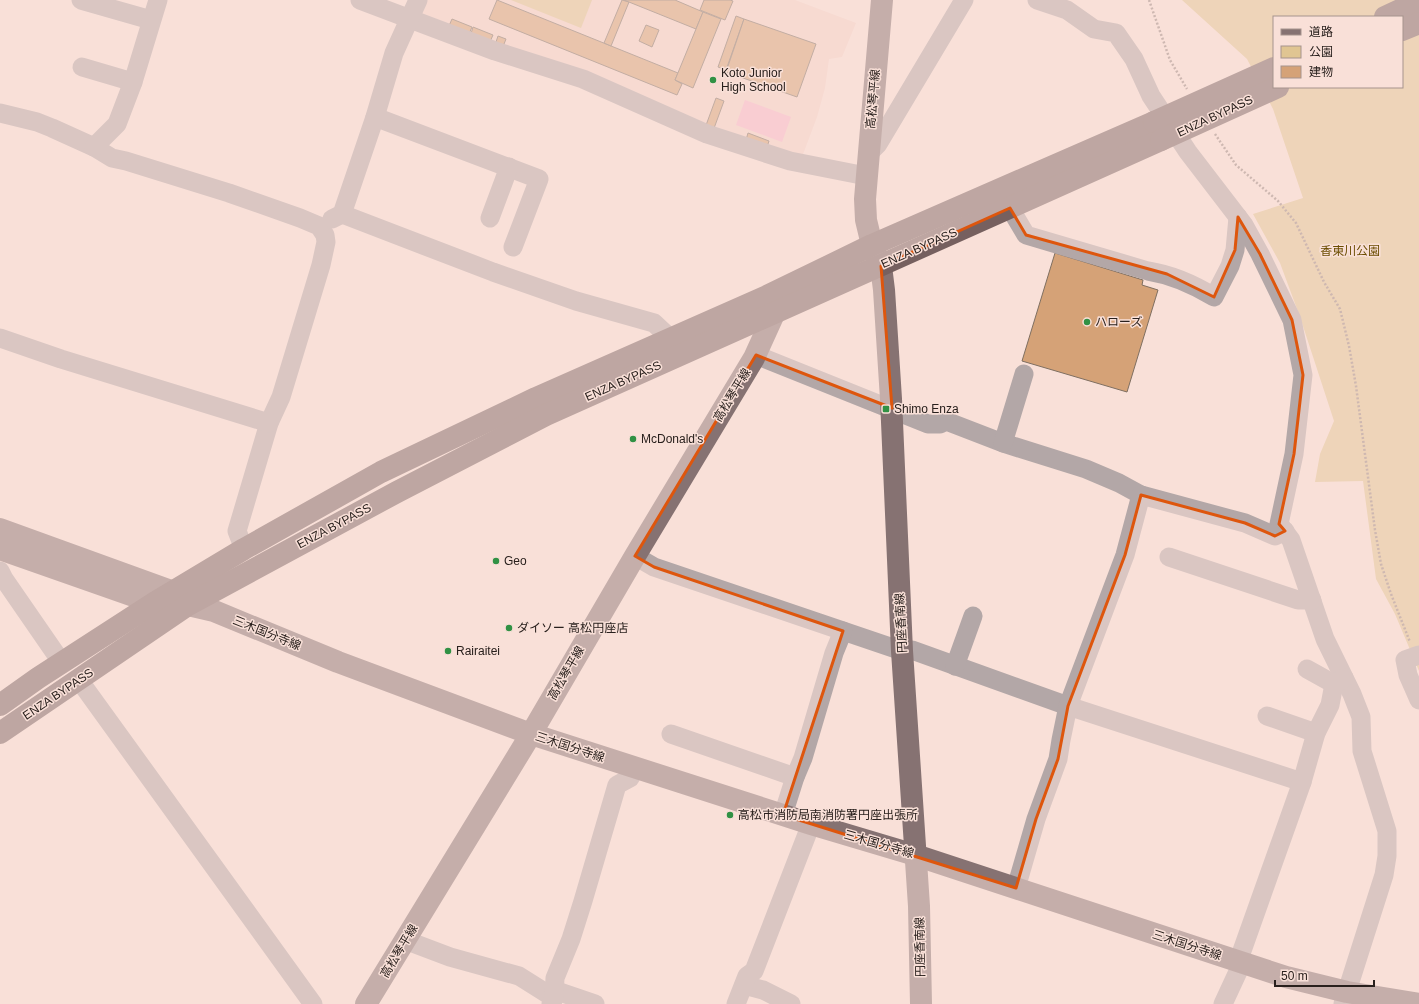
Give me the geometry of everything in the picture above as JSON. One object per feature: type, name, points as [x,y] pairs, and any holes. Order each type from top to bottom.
[{"type":"highway","points":[[1387,16],[1419,1]]},
{"type":"highway","points":[[1403,30],[1419,23]]},
{"type":"highway","name":"ENZA BYPASS","points":[[0,733],[79,680],[244,549],[381,472],[536,398],[670,338],[881,266],[1010,208],[1158,131],[1273,69]]},
{"type":"highway","name":"ENZA BYPASS","points":[[181,599],[397,492],[546,415],[770,305],[872,245],[1158,131],[1275,88]]},
{"type":"highway","name":"ENZA BYPASS","points":[[0,705],[154,603]]},
{"type":"main road","name":"高松琴平線","points":[[872,245],[866,220],[865,199],[882,0]]},
{"type":"main road","name":"円座香南線","points":[[872,245],[881,266],[884,290],[892,408],[902,651],[919,906],[921,1004]]},
{"type":"main road","name":"高松琴平線","points":[[366,1004],[531,734],[635,556],[756,355],[770,305]]},
{"type":"main road","name":"三木国分寺線","points":[[0,529],[214,611],[338,662],[531,734],[811,824],[915,855],[1286,977],[1345,998],[1419,1004]]},
{"type":"main road","name":"三木国分寺線","points":[[0,549],[154,603],[181,599]]},
{"type":"street","points":[[81,0],[151,20]]},
{"type":"street","points":[[94,147],[117,124],[133,82],[158,0]]},
{"type":"street","points":[[360,0],[495,51],[583,79],[707,134],[790,161],[866,176]]},
{"type":"street","points":[[319,226],[342,214],[375,116],[394,53],[418,0]]},
{"type":"street","points":[[868,154],[878,144],[964,0]]},
{"type":"street","points":[[1037,0],[1067,10],[1094,29],[1116,33],[1134,59],[1155,102],[1188,152],[1238,217],[1260,254],[1292,320],[1303,375],[1294,454],[1279,524],[1291,540],[1339,681],[1330,705],[1316,733],[1302,782],[1240,962],[1223,1004]]},
{"type":"street","points":[[82,67],[133,82]]},
{"type":"street","points":[[0,113],[37,122],[52,128],[94,147],[112,158],[229,193],[319,226],[325,234],[326,242],[321,265],[281,397],[269,423],[237,531],[244,549]]},
{"type":"street","points":[[375,116],[539,179],[513,248]]},
{"type":"street","points":[[490,218],[509,167]]},
{"type":"street","points":[[1010,208],[1026,235],[1148,271],[1167,274],[1199,288],[1214,297],[1230,266],[1235,250],[1238,217]]},
{"type":"street","points":[[342,214],[493,272],[576,301],[654,323],[670,338]]},
{"type":"street","points":[[0,338],[61,359],[269,423]]},
{"type":"street","points":[[756,355],[892,408],[928,424],[940,424],[946,422],[1086,469],[1119,483],[1141,495],[1245,523],[1275,536],[1285,532]]},
{"type":"street","points":[[1003,442],[1024,374]]},
{"type":"street","points":[[1016,888],[1036,819],[1058,759],[1068,706],[1125,555],[1141,495]]},
{"type":"street","points":[[635,556],[654,567],[842,631],[902,651],[912,650],[1068,706],[1302,782]]},
{"type":"street","points":[[1169,557],[1298,600],[1312,600]]},
{"type":"street","points":[[0,571],[62,663]]},
{"type":"street","points":[[955,666],[972,616]]},
{"type":"street","points":[[783,815],[795,777],[803,758],[842,631]]},
{"type":"street","points":[[1419,655],[1405,660],[1408,675],[1419,700]]},
{"type":"street","points":[[1307,669],[1339,681],[1352,694],[1361,717],[1362,752],[1387,831],[1387,856],[1384,874],[1345,998]]},
{"type":"street","points":[[79,680],[313,1004]]},
{"type":"street","points":[[1267,716],[1316,733]]},
{"type":"street","points":[[671,734],[795,777]]},
{"type":"street","points":[[553,997],[555,978],[583,901],[616,785],[630,778],[635,768]]},
{"type":"street","points":[[736,1004],[747,976],[754,971],[811,824]]},
{"type":"street","points":[[405,940],[450,957],[519,976],[553,997],[595,1004]]},
{"type":"street","points":[[744,985],[763,990],[784,1002]]},
{"type":"highlighted area","points":[[1010,208],[1026,235],[1167,274],[1214,297],[1235,250],[1238,217],[1260,254],[1292,320],[1303,375],[1294,454],[1279,524],[1285,531],[1275,536],[1245,523],[1141,495],[1125,555],[1068,706],[1058,759],[1036,819],[1016,888],[783,815],[843,631],[654,567],[635,556],[756,355],[892,408],[881,266]]},
{"type":"shaded area","name":"Koto Junior High School","points":[[421,0],[795,0],[856,23],[842,57],[829,59],[825,88],[817,117],[802,157],[792,156],[415,18]]},
{"type":"shaded area","points":[[745,100],[791,117],[782,142],[736,125]]},
{"type":"green space","points":[[511,0],[592,0],[581,28]]},
{"type":"green space","name":"香東川公園","points":[[1182,0],[1419,0],[1419,671],[1395,614],[1376,579],[1363,481],[1315,482],[1320,454],[1334,421],[1300,317],[1280,263],[1253,214],[1303,198],[1273,109],[1247,59]]},
{"type":"building","points":[[497,0],[678,73],[675,80],[682,84],[677,95],[489,19]]},
{"type":"building","points":[[622,0],[629,2],[611,46],[604,43]]},
{"type":"building","points":[[624,0],[675,0],[703,12],[696,29]]},
{"type":"building","points":[[704,0],[733,1],[725,20],[700,10]]},
{"type":"building","points":[[703,12],[721,19],[693,88],[675,80]]},
{"type":"building","points":[[736,16],[744,19],[726,70],[718,67]]},
{"type":"building","points":[[452,19],[472,27],[468,36],[448,28]]},
{"type":"building","points":[[744,19],[816,44],[797,97],[726,72]]},
{"type":"building","points":[[646,25],[659,30],[652,47],[639,41]]},
{"type":"building","points":[[473,27],[493,35],[489,44],[470,37]]},
{"type":"building","points":[[498,36],[506,39],[502,49],[495,45]]},
{"type":"building","points":[[716,98],[724,101],[713,131],[705,128]]},
{"type":"building","points":[[748,133],[769,141],[767,147],[746,140]]},
{"type":"building","points":[[1055,253],[1143,280],[1142,285],[1158,290],[1127,392],[1022,361]]},
{"type":"place","name":"Koto Junior High School","points":[[713,80]]},
{"type":"place","name":"ハローズ","points":[[1087,322]]},
{"type":"place","name":"Shimo Enza","points":[[886,409]]},
{"type":"place","name":"McDonald's","points":[[633,439]]},
{"type":"place","name":"Geo","points":[[496,561]]},
{"type":"place","name":"ダイソー 高松円座店","points":[[509,628]]},
{"type":"place","name":"Rairaitei","points":[[448,651]]},
{"type":"place","name":"高松市消防局南消防署円座出張所","points":[[730,815]]}]
